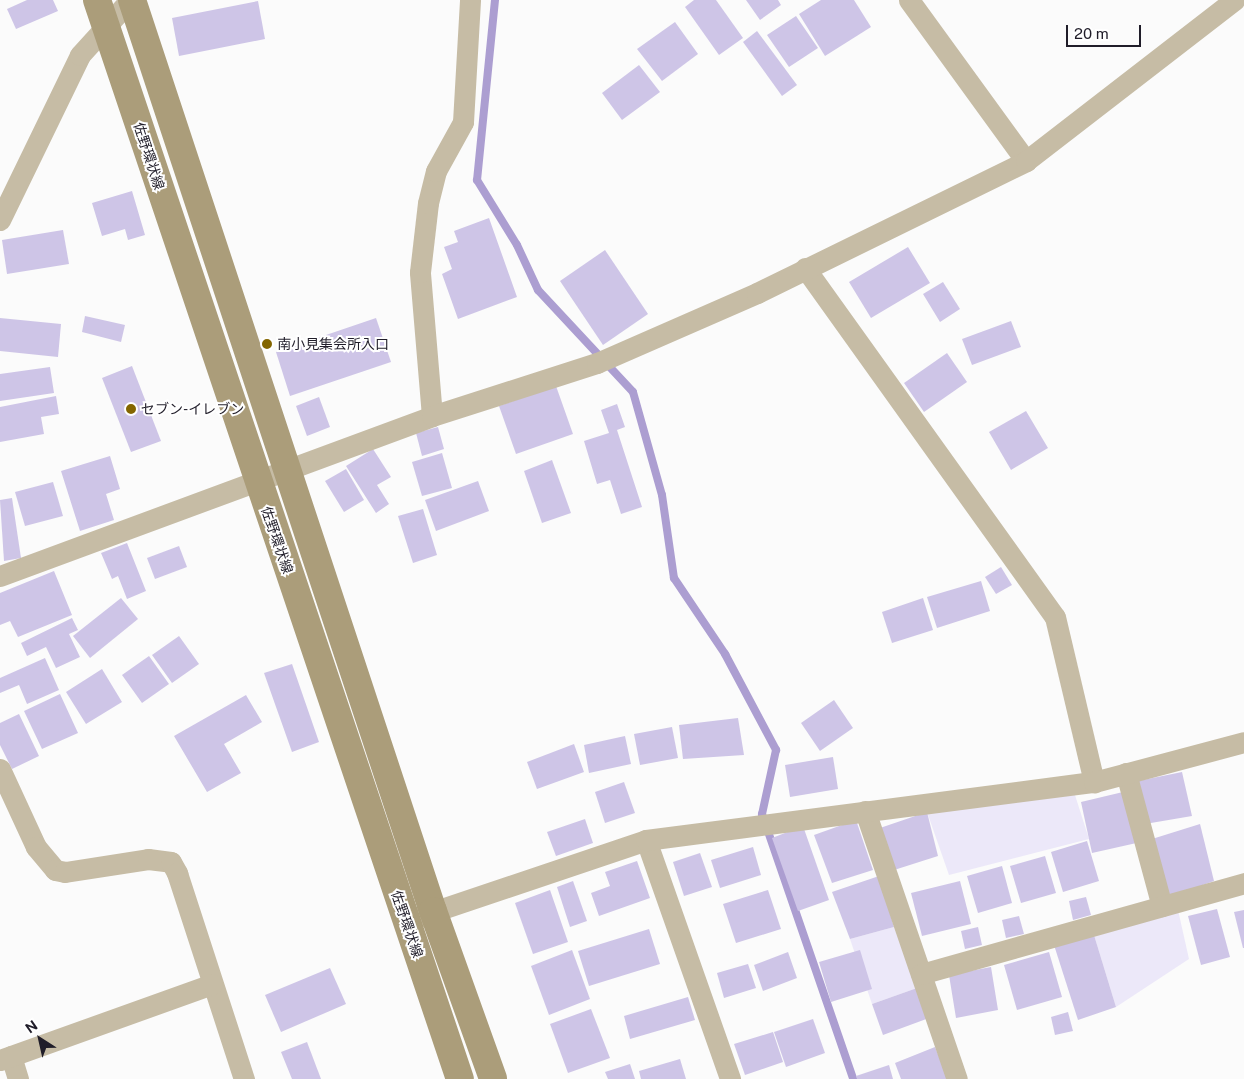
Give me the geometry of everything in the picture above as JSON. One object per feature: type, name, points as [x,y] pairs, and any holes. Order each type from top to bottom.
[{"type":"main road","name":"佐野環状線","points":[[97,0],[460,1079]]},
{"type":"main road","name":"佐野環状線","points":[[131,0],[433,911],[492,1079]]},
{"type":"street","points":[[0,220],[80,55],[131,0]]},
{"type":"street","points":[[432,416],[420,272],[428,202],[436,171],[463,122],[470,0]]},
{"type":"street","points":[[909,0],[1026,161]]},
{"type":"street","points":[[0,576],[286,468],[432,416],[597,363],[672,332],[1026,161],[1234,0]]},
{"type":"street","points":[[805,268],[1055,617],[1094,782]]},
{"type":"street","points":[[406,921],[646,840],[864,810],[1094,782],[1244,742]]},
{"type":"street","points":[[0,769],[44,862],[55,870],[65,872],[148,859],[171,862],[244,1079]]},
{"type":"street","points":[[1126,773],[1162,906]]},
{"type":"street","points":[[864,810],[957,1079]]},
{"type":"street","points":[[646,840],[730,1079]]},
{"type":"street","points":[[921,974],[1244,883]]},
{"type":"street","points":[[18,1079],[5,1058],[212,984]]},
{"type":"shaded area","points":[[1075,795],[1089,839],[949,875],[927,812]]},
{"type":"shaded area","points":[[1178,910],[1189,959],[1116,1007],[1094,935]]},
{"type":"shaded area","points":[[894,927],[917,988],[872,1004],[850,939]]},
{"type":"building","points":[[27,0],[53,0],[58,11],[16,29],[7,9]]},
{"type":"building","points":[[694,0],[716,0],[743,38],[719,55],[685,7]]},
{"type":"building","points":[[746,0],[778,0],[781,5],[760,20]]},
{"type":"building","points":[[821,0],[854,0],[871,27],[825,56],[799,14]]},
{"type":"building","points":[[258,1],[265,39],[179,56],[172,18]]},
{"type":"building","points":[[796,16],[818,48],[789,67],[767,35]]},
{"type":"building","points":[[675,22],[698,54],[662,81],[637,49]]},
{"type":"building","points":[[757,31],[797,85],[782,96],[743,42]]},
{"type":"building","points":[[639,65],[660,92],[622,120],[602,93]]},
{"type":"building","points":[[132,191],[145,235],[128,240],[125,229],[102,236],[92,203]]},
{"type":"building","points":[[489,218],[517,297],[458,319],[442,274],[452,269],[444,247],[458,242],[454,231]]},
{"type":"building","points":[[63,230],[69,264],[7,274],[2,240]]},
{"type":"building","points":[[908,247],[930,283],[871,318],[849,282]]},
{"type":"building","points":[[605,250],[648,314],[603,345],[560,281]]},
{"type":"building","points":[[943,282],[960,309],[940,322],[923,294]]},
{"type":"building","points":[[85,316],[125,325],[121,342],[82,332]]},
{"type":"building","points":[[0,318],[61,324],[58,357],[0,351]]},
{"type":"building","points":[[376,318],[391,362],[290,396],[276,352]]},
{"type":"building","points":[[1011,321],[1021,347],[972,365],[962,339]]},
{"type":"building","points":[[947,353],[967,382],[924,412],[904,383]]},
{"type":"building","name":"セブン-イレブン","points":[[132,366],[161,441],[131,452],[102,378]]},
{"type":"building","points":[[50,367],[54,393],[0,401],[0,374]]},
{"type":"building","points":[[556,386],[573,434],[516,454],[499,406]]},
{"type":"building","points":[[56,396],[59,414],[41,417],[44,434],[0,442],[0,407]]},
{"type":"building","points":[[319,397],[330,427],[307,436],[296,406]]},
{"type":"building","points":[[617,404],[625,427],[617,430],[642,507],[621,514],[610,480],[597,484],[584,441],[609,433],[601,410]]},
{"type":"building","points":[[1026,411],[1048,448],[1011,470],[989,432]]},
{"type":"building","points":[[438,427],[444,449],[422,456],[416,433]]},
{"type":"building","points":[[373,449],[391,477],[377,485],[389,504],[376,513],[346,466]]},
{"type":"building","points":[[442,453],[452,488],[422,496],[412,462]]},
{"type":"building","points":[[110,456],[120,489],[106,494],[114,520],[80,531],[61,471]]},
{"type":"building","points":[[552,460],[571,513],[542,523],[524,471]]},
{"type":"building","points":[[346,469],[364,500],[344,512],[325,481]]},
{"type":"building","points":[[478,481],[489,511],[436,531],[425,500]]},
{"type":"building","points":[[53,482],[63,516],[25,526],[15,492]]},
{"type":"building","points":[[12,498],[21,558],[4,561],[0,500]]},
{"type":"building","points":[[423,509],[437,555],[413,563],[398,516]]},
{"type":"building","points":[[127,543],[146,591],[127,599],[118,576],[112,579],[101,553]]},
{"type":"building","points":[[179,546],[187,567],[155,579],[147,558]]},
{"type":"building","points":[[1001,567],[1012,585],[996,594],[985,577]]},
{"type":"building","points":[[54,571],[72,615],[18,637],[10,621],[0,625],[0,593]]},
{"type":"building","points":[[981,581],[990,611],[937,628],[927,597]]},
{"type":"building","points":[[121,598],[138,619],[90,658],[73,636]]},
{"type":"building","points":[[923,598],[933,630],[892,643],[882,612]]},
{"type":"building","points":[[72,618],[78,630],[69,634],[80,657],[56,668],[46,647],[27,656],[21,643]]},
{"type":"building","points":[[179,636],[199,664],[172,683],[152,655]]},
{"type":"building","points":[[149,656],[169,684],[142,703],[122,675]]},
{"type":"building","points":[[45,658],[59,690],[27,704],[19,685],[0,693],[0,678]]},
{"type":"building","points":[[292,664],[319,742],[292,752],[264,673]]},
{"type":"building","points":[[102,669],[122,702],[86,724],[66,692]]},
{"type":"building","points":[[60,694],[78,733],[42,749],[24,711]]},
{"type":"building","points":[[246,695],[262,722],[224,744],[241,773],[207,792],[174,736]]},
{"type":"building","points":[[834,700],[853,728],[820,751],[801,723]]},
{"type":"building","points":[[19,714],[39,756],[12,769],[0,745],[0,723]]},
{"type":"building","points":[[738,718],[744,755],[683,759],[679,725]]},
{"type":"building","points":[[672,727],[678,758],[640,765],[634,734]]},
{"type":"building","points":[[625,736],[631,764],[589,773],[584,745]]},
{"type":"building","points":[[574,744],[584,772],[537,789],[527,762]]},
{"type":"building","points":[[833,757],[838,789],[790,797],[785,765]]},
{"type":"building","points":[[1182,772],[1192,816],[1145,824],[1133,782]]},
{"type":"building","points":[[624,782],[635,813],[605,823],[595,792]]},
{"type":"building","points":[[1123,792],[1141,842],[1092,853],[1081,802]]},
{"type":"building","points":[[927,812],[938,856],[891,871],[880,828]]},
{"type":"building","points":[[585,819],[593,843],[556,856],[547,832]]},
{"type":"building","points":[[856,820],[873,870],[832,883],[814,835]]},
{"type":"building","points":[[1200,824],[1214,881],[1169,897],[1152,839]]},
{"type":"building","points":[[803,826],[829,900],[798,911],[772,838]]},
{"type":"building","points":[[1087,841],[1099,881],[1063,892],[1051,852]]},
{"type":"building","points":[[753,847],[761,875],[720,888],[711,860]]},
{"type":"building","points":[[700,853],[712,887],[684,896],[673,862]]},
{"type":"building","points":[[1045,856],[1056,893],[1021,903],[1010,866]]},
{"type":"building","points":[[637,861],[650,898],[599,916],[591,893],[610,886],[605,872]]},
{"type":"building","points":[[1002,866],[1012,903],[978,913],[967,876]]},
{"type":"building","points":[[879,876],[894,927],[850,939],[832,892]]},
{"type":"building","points":[[573,881],[587,921],[570,927],[557,887]]},
{"type":"building","points":[[960,881],[971,924],[922,936],[911,893]]},
{"type":"building","points":[[550,890],[568,942],[533,954],[515,903]]},
{"type":"building","points":[[768,890],[781,929],[736,943],[723,904]]},
{"type":"building","points":[[1086,897],[1091,915],[1073,920],[1069,901]]},
{"type":"building","points":[[1217,909],[1230,957],[1201,965],[1188,916]]},
{"type":"building","points":[[1244,910],[1244,948],[1243,948],[1234,912]]},
{"type":"building","points":[[1019,916],[1024,934],[1006,938],[1002,920]]},
{"type":"building","points":[[978,927],[982,945],[965,949],[961,931]]},
{"type":"building","points":[[649,929],[660,964],[589,986],[578,951]]},
{"type":"building","points":[[1094,935],[1116,1007],[1078,1020],[1054,945]]},
{"type":"building","points":[[572,950],[590,999],[549,1015],[531,966]]},
{"type":"building","points":[[860,950],[872,989],[831,1002],[819,962]]},
{"type":"building","points":[[788,952],[797,978],[763,991],[754,965]]},
{"type":"building","points":[[1049,952],[1062,997],[1017,1010],[1004,965]]},
{"type":"building","points":[[748,964],[756,988],[724,998],[717,973]]},
{"type":"building","points":[[991,967],[998,1010],[956,1018],[949,975]]},
{"type":"building","points":[[330,968],[346,1004],[281,1032],[265,995]]},
{"type":"building","points":[[917,988],[929,1018],[883,1035],[872,1004]]},
{"type":"building","points":[[688,997],[695,1020],[630,1039],[624,1016]]},
{"type":"building","points":[[591,1009],[610,1058],[568,1073],[550,1024]]},
{"type":"building","points":[[1068,1012],[1073,1031],[1055,1035],[1051,1017]]},
{"type":"building","points":[[813,1019],[825,1053],[786,1067],[774,1032]]},
{"type":"building","points":[[773,1032],[783,1062],[745,1075],[734,1044]]},
{"type":"building","points":[[307,1042],[321,1079],[292,1079],[281,1052]]},
{"type":"building","points":[[935,1047],[948,1079],[901,1079],[895,1063]]},
{"type":"building","points":[[680,1059],[686,1079],[641,1079],[639,1071]]},
{"type":"building","points":[[630,1064],[635,1079],[608,1079],[605,1072]]},
{"type":"building","points":[[889,1065],[893,1079],[857,1079],[856,1076]]},
{"type":"waterway","points":[[495,0],[477,180],[517,245],[538,290],[633,392],[662,495],[674,578],[725,654],[776,750],[762,814],[853,1079]]},
{"type":"place","name":"南小見集会所入口","points":[[267,344]]},
{"type":"place","name":"セブン-イレブン","points":[[131,409]]}]
